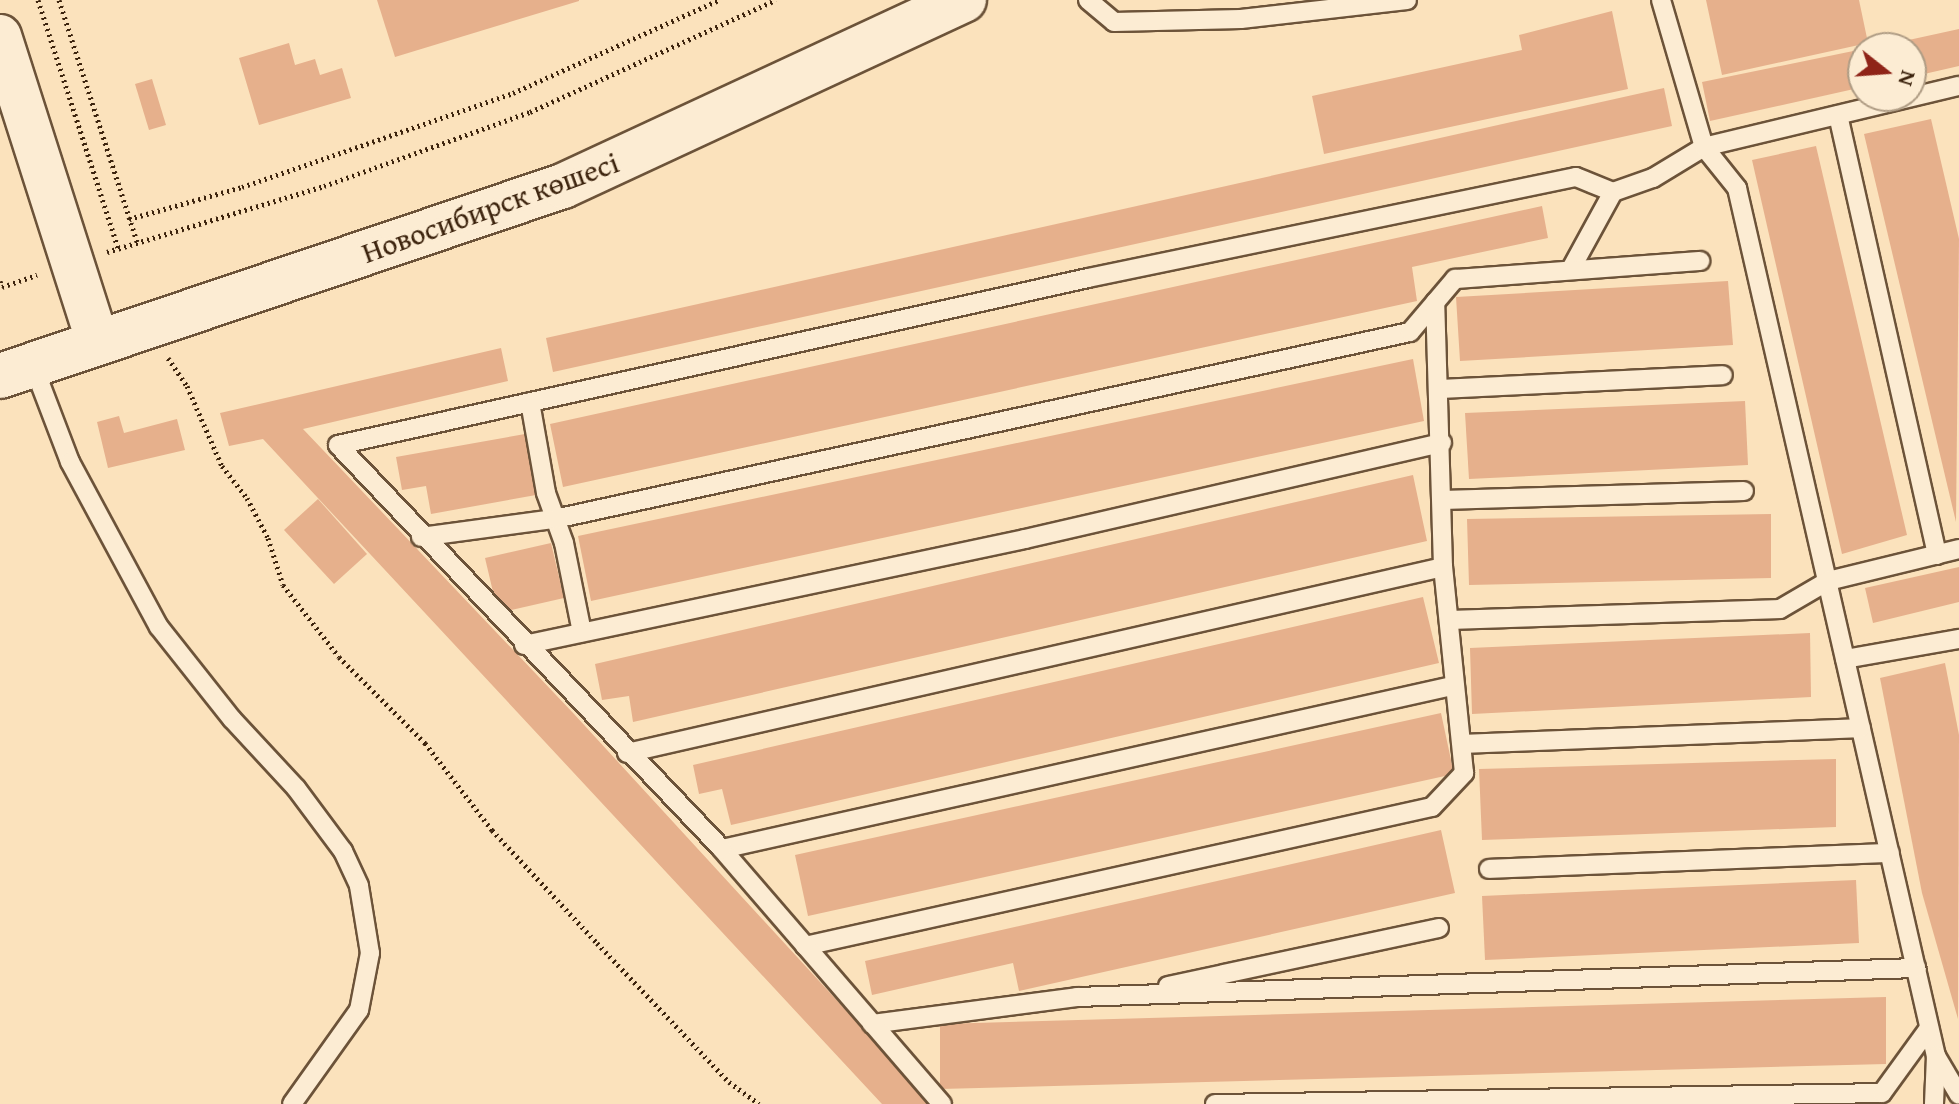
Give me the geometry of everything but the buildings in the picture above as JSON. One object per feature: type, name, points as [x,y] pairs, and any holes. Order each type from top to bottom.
[{"type":"main road","name":"Новосибирск көшесі","points":[[16,370],[563,186],[964,0]]},
{"type":"street","points":[[0,36],[7,82],[98,344]]},
{"type":"lane","points":[[1088,0],[1114,22],[1241,19],[1407,0]]},
{"type":"lane","points":[[1661,0],[1704,147],[1737,188],[1936,1056],[1934,1104]]},
{"type":"lane","points":[[942,1104],[722,849],[421,537],[338,445],[1576,177],[1613,192],[1653,178],[1704,147],[1959,87]]},
{"type":"lane","points":[[1838,115],[1937,555]]},
{"type":"lane","points":[[1572,267],[1613,192]]},
{"type":"lane","points":[[421,537],[555,519],[1410,332],[1455,279],[1572,267],[1700,261]]},
{"type":"lane","points":[[805,946],[1432,807],[1464,773],[1464,744],[1452,686],[1451,620],[1443,567],[1442,443],[1435,302]]},
{"type":"lane","points":[[16,370],[70,462],[159,627],[232,719],[296,788],[343,851],[359,886],[369,979],[359,1010],[292,1104]]},
{"type":"lane","points":[[1439,389],[1723,375]]},
{"type":"lane","points":[[530,402],[582,632]]},
{"type":"lane","points":[[524,645],[1025,539],[1442,443]]},
{"type":"lane","points":[[1443,500],[1744,491]]},
{"type":"lane","points":[[1451,620],[1780,609],[1828,581],[1959,549]]},
{"type":"lane","points":[[627,753],[1443,567]]},
{"type":"lane","points":[[1845,659],[1959,639]]},
{"type":"lane","points":[[722,849],[1452,686]]},
{"type":"lane","points":[[1464,744],[1861,728]]},
{"type":"lane","points":[[1489,869],[1890,853]]},
{"type":"lane","points":[[1122,996],[1439,928]]},
{"type":"lane","points":[[872,1024],[1122,996],[1916,968]]},
{"type":"lane","points":[[1215,1104],[1882,1093],[1929,1028]]},
{"type":"lane","points":[[1936,1056],[1959,1095]]},
{"type":"path","points":[[38,0],[118,248]]},
{"type":"path","points":[[59,0],[137,242],[324,186],[530,112],[776,0]]},
{"type":"path","points":[[129,219],[242,187],[513,93],[719,0]]},
{"type":"path","points":[[147,328],[187,386],[222,466],[247,498],[268,538],[283,585],[339,657],[425,743],[492,830],[607,953],[729,1082],[759,1104]]}]
